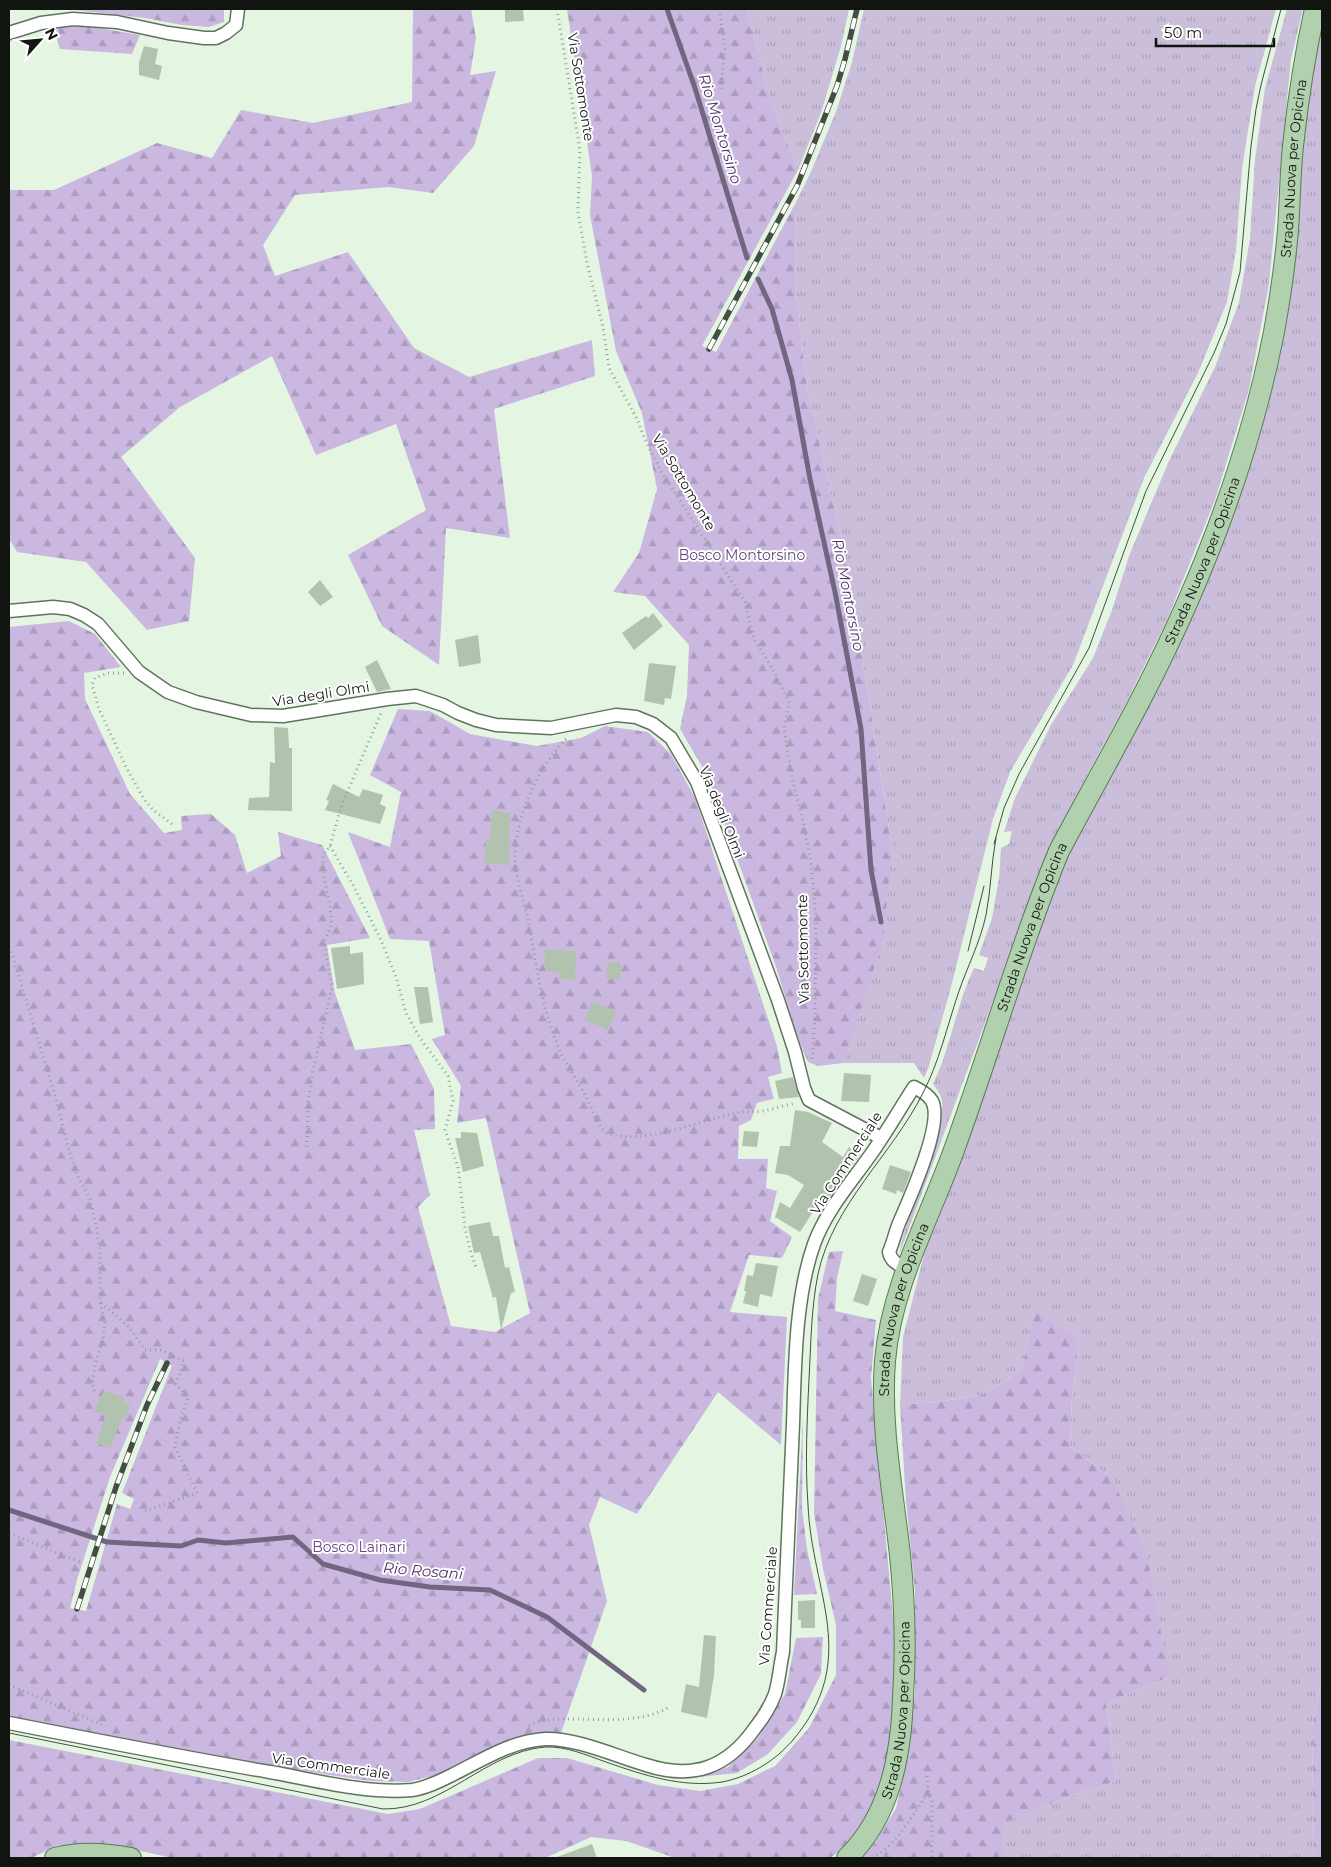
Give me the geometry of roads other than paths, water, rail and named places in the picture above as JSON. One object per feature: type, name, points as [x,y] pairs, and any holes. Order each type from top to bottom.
[{"type":"main road","name":"Strada Nuova per Opicina","points":[[851,1854],[873,1825],[889,1791],[898,1755],[903,1711],[904,1598],[885,1424],[884,1392],[889,1334],[896,1304],[907,1269],[955,1146],[1020,956],[1059,851],[1142,697],[1163,654],[1203,564],[1237,473],[1264,370],[1279,301],[1285,257],[1299,94],[1306,48],[1315,9]]},
{"type":"main road","points":[[55,1858],[84,1853],[100,1853],[131,1858]]},
{"type":"street","points":[[9,33],[40,23],[73,18],[117,22],[186,36],[216,38],[236,25],[238,9]]},
{"type":"street","name":"Via degli Olmi","points":[[9,611],[53,607],[70,609],[84,614],[98,624],[139,672],[168,692],[182,698],[251,715],[283,716],[416,696],[443,705],[476,720],[514,727],[551,728],[616,715],[636,718],[653,724],[671,738],[697,782],[778,1000],[809,1100],[882,1138]]},
{"type":"street","name":"Via Commerciale","points":[[9,1723],[367,1789],[414,1789],[434,1784],[504,1748],[523,1742],[545,1739],[563,1740],[664,1769],[696,1770],[712,1767],[729,1757],[749,1738],[765,1715],[775,1693],[783,1652],[795,1378],[800,1313],[805,1277],[815,1242],[826,1219],[882,1138],[914,1087],[924,1092],[932,1100],[934,1109],[930,1139],[914,1188],[889,1252],[890,1258],[895,1263],[907,1269]]},
{"type":"waterway","name":"Rio Montorsino","points":[[667,9],[695,88],[747,258]]},
{"type":"waterway","name":"Rio Montorsino","points":[[758,279],[772,309],[792,380],[810,479],[835,592],[861,729],[871,870],[881,922]]},
{"type":"waterway","name":"Rio Rosani","points":[[9,1510],[107,1542],[181,1546],[198,1540],[226,1543],[293,1537],[323,1564],[380,1580],[430,1587],[490,1590],[547,1617],[644,1690]]},
{"type":"tram line","points":[[994,844],[1004,808],[1019,774],[1089,648],[1146,491],[1214,353],[1226,324],[1240,272],[1256,109],[1281,9]]},
{"type":"tram line","points":[[9,1733],[383,1809],[405,1807],[426,1800],[503,1759],[523,1751],[545,1747],[568,1749],[648,1776],[692,1783],[732,1780],[761,1767],[786,1748],[813,1710],[825,1682],[829,1654],[828,1626],[811,1537],[807,1474],[807,1426],[812,1326],[818,1274],[836,1225],[864,1180],[910,1116],[934,1069],[983,925],[988,906],[996,838]]},
{"type":"tram line","points":[[968,951],[984,886]]},
{"type":"railway","points":[[709,349],[797,186],[837,86],[857,9]]},
{"type":"railway","points":[[77,1609],[116,1487],[147,1405],[167,1363]]},
{"type":"park label","name":"Bosco Montorsino","points":[[742,555]]},
{"type":"park label","name":"Bosco Lainari","points":[[359,1547]]}]
